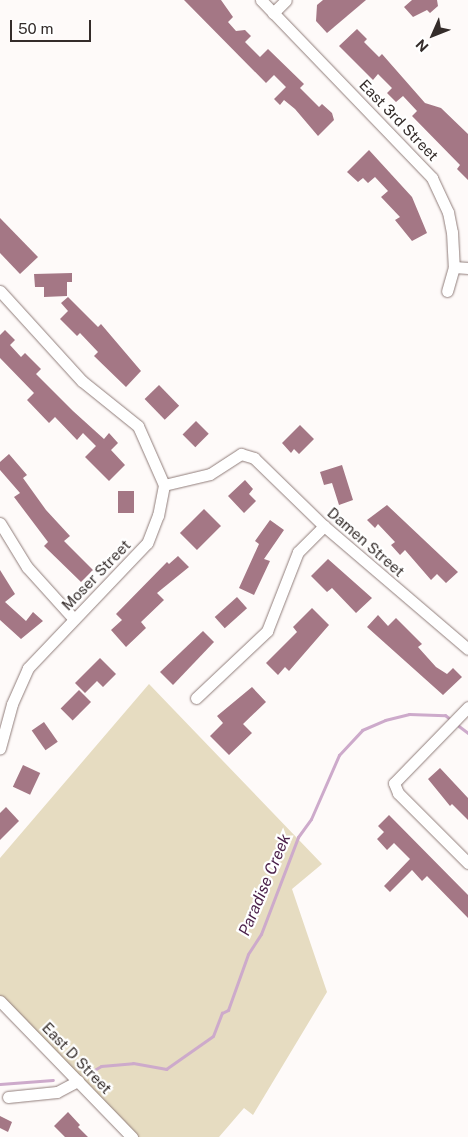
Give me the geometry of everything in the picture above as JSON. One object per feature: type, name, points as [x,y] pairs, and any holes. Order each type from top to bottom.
[{"type":"street","name":"East 3rd Street","points":[[261,0],[428,172],[448,212],[454,267],[447,291]]},
{"type":"street","points":[[273,13],[286,0]]},
{"type":"street","points":[[454,267],[468,268]]},
{"type":"street","points":[[0,291],[82,381],[138,426],[164,485]]},
{"type":"street","name":"Damen Street","points":[[164,485],[198,479],[248,454],[324,526],[468,649]]},
{"type":"street","name":"Moser Street","points":[[0,748],[12,704],[28,668],[147,543],[158,515],[164,485]]},
{"type":"street","points":[[0,523],[27,566],[74,619]]},
{"type":"street","points":[[196,698],[267,631],[298,552],[324,526]]},
{"type":"street","points":[[464,710],[394,783],[468,863]]},
{"type":"street","name":"East D Street","points":[[0,1000],[130,1136]]},
{"type":"street","points":[[8,1097],[57,1092],[78,1081]]},
{"type":"shaded area","points":[[149,684],[322,864],[292,889],[327,992],[253,1115],[244,1108],[219,1137],[132,1137],[0,1001],[0,858]]},
{"type":"building","points":[[184,0],[221,0],[233,17],[228,22],[236,31],[245,30],[251,36],[245,42],[260,57],[268,49],[304,84],[300,88],[319,107],[322,104],[332,113],[334,120],[318,136],[295,109],[284,100],[280,105],[274,99],[286,87],[274,75],[266,83]]},
{"type":"building","points":[[323,0],[366,0],[327,33],[316,21],[317,5]]},
{"type":"building","points":[[412,0],[437,0],[438,6],[430,13],[427,10],[413,17],[404,7]]},
{"type":"building","points":[[357,29],[367,39],[364,42],[379,57],[382,54],[425,103],[441,108],[468,134],[468,180],[457,169],[460,165],[412,116],[417,111],[403,96],[396,102],[387,93],[392,88],[378,74],[373,80],[339,46]]},
{"type":"building","points":[[369,150],[412,197],[427,233],[412,241],[395,220],[400,217],[381,197],[388,191],[375,177],[368,183],[363,178],[358,182],[347,172]]},
{"type":"building","points":[[0,218],[38,257],[20,274],[0,253]]},
{"type":"building","points":[[72,273],[72,282],[67,282],[67,296],[44,297],[44,287],[35,287],[34,274]]},
{"type":"building","points":[[68,297],[98,327],[101,324],[141,371],[126,387],[94,356],[98,352],[80,333],[77,336],[60,319],[68,311],[61,303]]},
{"type":"building","points":[[5,330],[15,340],[10,345],[21,357],[25,353],[41,369],[36,374],[73,411],[104,439],[109,433],[118,443],[111,450],[125,465],[109,481],[85,457],[96,446],[83,433],[77,440],[55,417],[49,423],[27,400],[34,393],[0,358],[0,335]]},
{"type":"building","points":[[159,385],[179,406],[165,420],[145,399]]},
{"type":"building","points":[[196,421],[209,434],[195,447],[183,434]]},
{"type":"building","points":[[300,425],[314,439],[299,454],[294,449],[291,453],[282,443]]},
{"type":"building","points":[[9,454],[27,475],[23,478],[46,510],[70,536],[64,541],[93,570],[81,582],[44,546],[48,542],[14,497],[20,493],[0,470],[0,462]]},
{"type":"building","points":[[342,465],[353,500],[339,505],[332,483],[324,485],[320,472]]},
{"type":"building","points":[[245,480],[253,489],[249,494],[256,501],[244,513],[228,496]]},
{"type":"building","points":[[118,491],[134,491],[134,513],[118,513]]},
{"type":"building","points":[[387,505],[458,572],[446,583],[437,574],[431,580],[405,550],[400,555],[391,545],[395,542],[378,524],[375,528],[367,520]]},
{"type":"building","points":[[204,509],[221,526],[197,550],[180,533]]},
{"type":"building","points":[[270,520],[284,530],[264,559],[270,561],[254,595],[239,588],[259,544],[255,541]]},
{"type":"building","points":[[178,556],[189,567],[157,593],[164,600],[141,622],[146,628],[126,647],[111,630],[122,620],[116,614],[167,562],[169,564]]},
{"type":"building","points":[[328,559],[372,598],[356,613],[332,588],[327,592],[311,576]]},
{"type":"building","points":[[0,570],[15,594],[5,602],[26,621],[33,612],[43,621],[21,639],[0,620]]},
{"type":"building","points":[[237,597],[247,608],[225,628],[215,617]]},
{"type":"building","points":[[312,608],[329,625],[289,671],[285,667],[278,675],[266,663],[297,632],[293,627]]},
{"type":"building","points":[[378,615],[388,626],[396,618],[422,644],[418,647],[436,667],[447,674],[453,668],[462,677],[443,695],[367,627]]},
{"type":"building","points":[[203,631],[214,642],[173,685],[160,672]]},
{"type":"building","points":[[100,658],[116,674],[103,687],[97,681],[85,693],[75,683]]},
{"type":"building","points":[[252,687],[266,702],[243,724],[252,733],[229,755],[210,736],[223,723],[217,716]]},
{"type":"building","points":[[79,690],[91,702],[73,720],[61,708]]},
{"type":"building","points":[[44,722],[58,742],[45,750],[32,731]]},
{"type":"building","points":[[23,765],[40,773],[30,795],[13,787]]},
{"type":"building","points":[[440,768],[468,798],[468,820],[452,804],[450,806],[428,779]]},
{"type":"building","points":[[6,807],[19,821],[0,840],[0,813]]},
{"type":"building","points":[[389,815],[468,895],[468,918],[427,876],[422,881],[412,870],[390,892],[384,886],[410,859],[394,843],[387,850],[377,839],[384,832],[378,826]]},
{"type":"building","points":[[68,1112],[80,1125],[78,1127],[88,1137],[65,1137],[54,1126]]},
{"type":"building","points":[[0,1116],[12,1122],[8,1132],[0,1128]]},
{"type":"waterway","name":"Paradise Creek","points":[[89,1073],[101,1066],[133,1063],[166,1069],[213,1036],[222,1013],[228,1010],[248,954],[261,934],[298,837],[311,819],[339,755],[362,730],[385,720],[409,714],[445,715],[451,720]]},
{"type":"waterway","name":"Paradise Creek","points":[[456,724],[468,733]]},
{"type":"waterway","name":"Paradise Creek","points":[[0,1084],[53,1080]]}]
